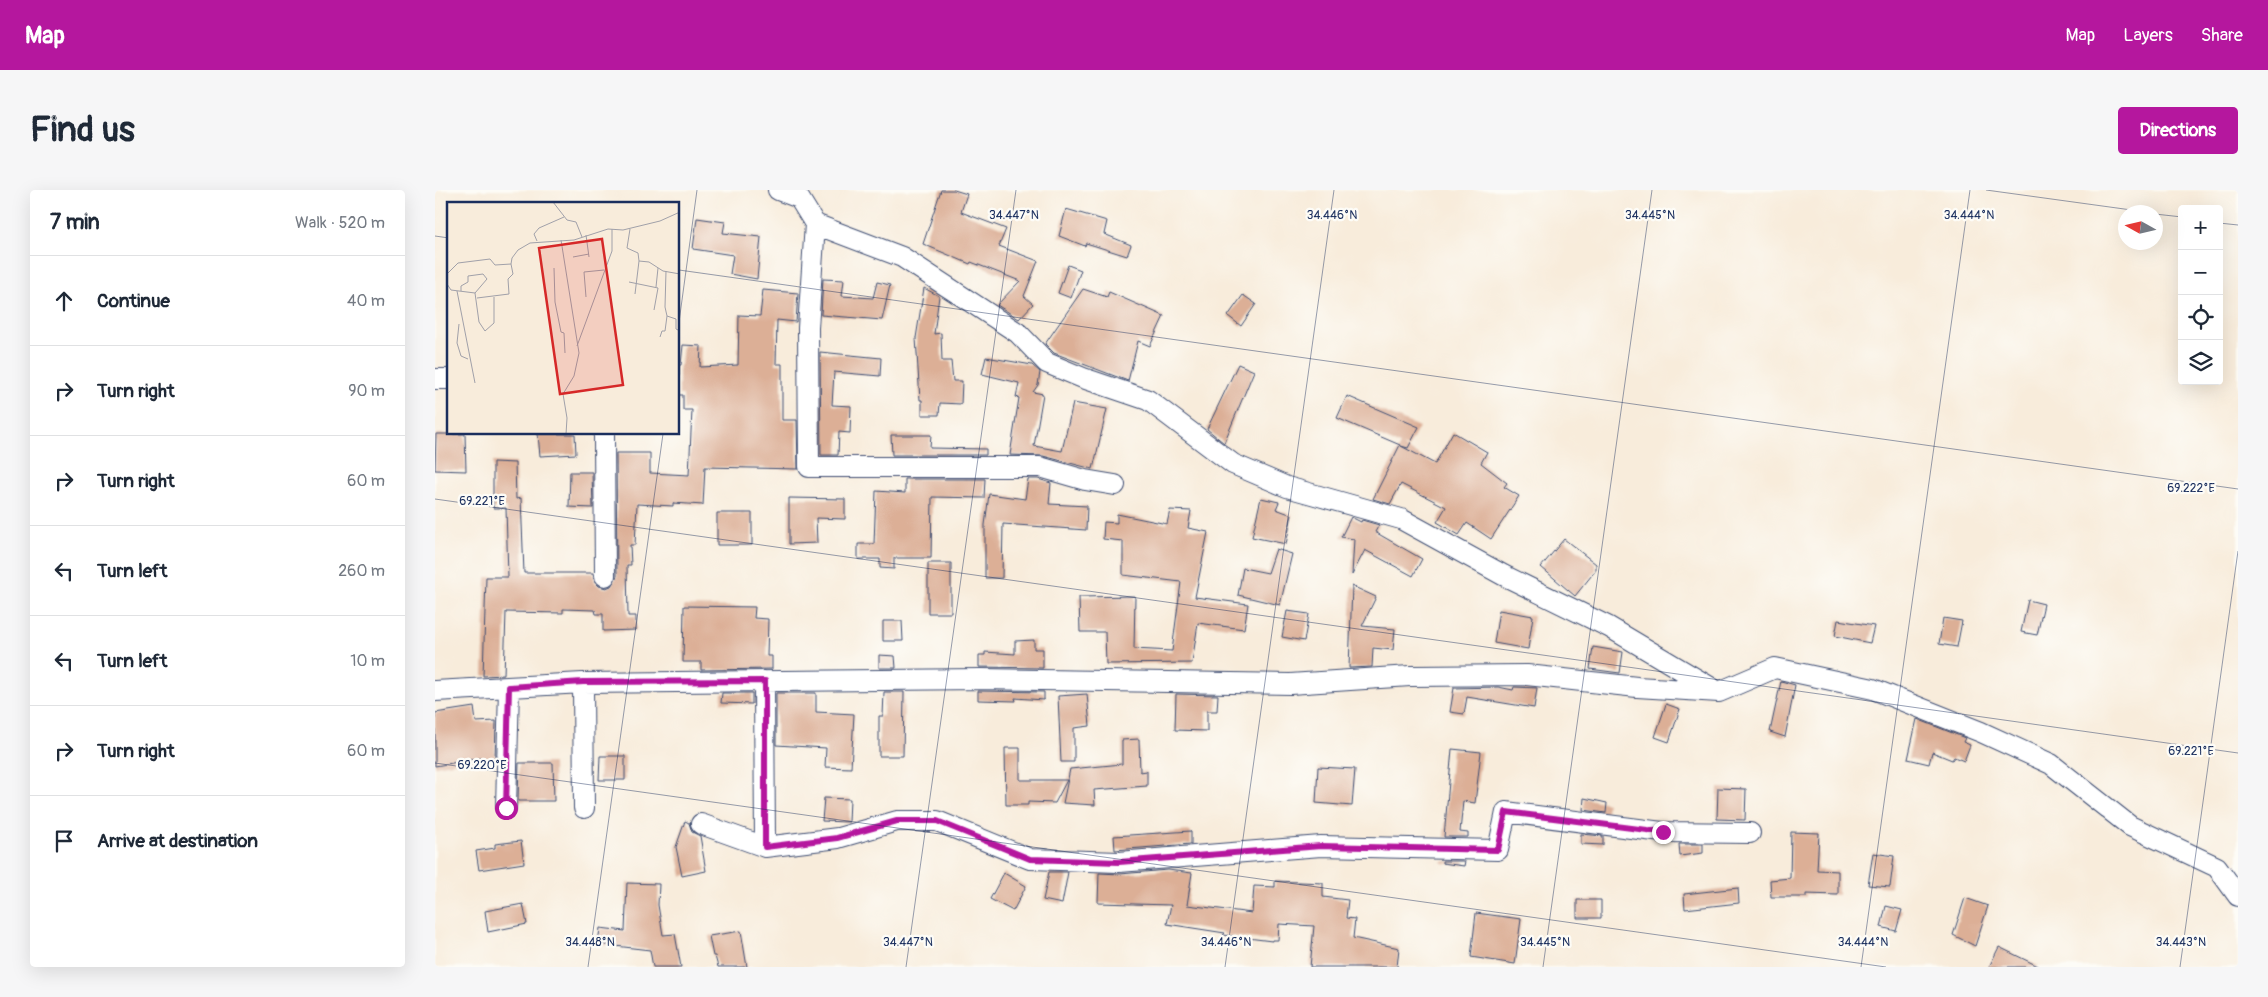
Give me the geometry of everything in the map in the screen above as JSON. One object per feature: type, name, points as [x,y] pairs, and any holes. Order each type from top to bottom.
[{"type":"street","points":[[778,190],[799,198],[815,224],[808,328],[809,467],[1040,467],[1085,480],[1115,485]]},
{"type":"street","points":[[815,224],[902,256],[1018,333],[1047,363],[1083,378],[1148,400],[1233,464],[1287,487],[1401,519],[1503,575],[1609,627],[1719,692]]},
{"type":"street","points":[[604,435],[605,576]]},
{"type":"street","points":[[435,690],[583,682],[981,679],[1290,684],[1410,676],[1527,675],[1637,687],[1719,692],[1775,668],[1873,689],[1981,732],[2051,764],[2130,826],[2217,867],[2238,896]]},
{"type":"street","points":[[765,681],[765,847]]},
{"type":"street","points":[[583,682],[584,808]]},
{"type":"street","points":[[506,808],[509,687]]},
{"type":"street","points":[[701,824],[765,847],[837,838],[897,821],[937,821],[1030,859],[1119,862],[1321,846],[1498,850],[1506,812],[1663,832],[1750,833]]},
{"type":"building","points":[[941,190],[954,190],[967,194],[961,212],[1006,229],[999,246],[1038,261],[1024,296],[1033,304],[1019,319],[997,305],[1020,281],[971,262],[970,264],[923,244]]},
{"type":"building","points":[[1066,209],[1107,221],[1104,234],[1131,245],[1127,256],[1086,243],[1085,246],[1059,236]]},
{"type":"building","points":[[697,218],[725,222],[723,233],[761,237],[757,279],[730,274],[733,255],[693,249]]},
{"type":"building","points":[[1068,265],[1081,270],[1071,298],[1058,293]]},
{"type":"building","points":[[823,279],[844,280],[842,296],[873,298],[877,282],[890,285],[882,320],[821,315]]},
{"type":"building","points":[[924,288],[939,296],[934,334],[941,333],[942,361],[951,361],[953,381],[962,381],[961,404],[940,403],[939,415],[922,415],[922,400],[920,400],[916,338]]},
{"type":"building","points":[[1083,289],[1107,297],[1109,292],[1164,316],[1150,346],[1138,341],[1128,381],[1054,353],[1045,344]]},
{"type":"building","points":[[763,290],[798,293],[796,322],[777,320],[776,364],[782,364],[782,420],[797,420],[798,469],[705,467],[703,505],[673,503],[673,506],[637,504],[635,545],[630,545],[631,565],[627,565],[628,616],[636,616],[636,630],[603,631],[603,614],[596,614],[595,610],[563,609],[563,613],[506,612],[504,675],[483,676],[486,577],[508,577],[506,508],[493,508],[493,462],[515,463],[516,499],[521,498],[524,573],[593,573],[595,582],[599,586],[606,588],[611,586],[617,576],[616,453],[650,453],[650,473],[689,475],[692,410],[683,410],[683,395],[680,395],[680,365],[683,345],[701,346],[700,367],[738,365],[739,315],[760,316]]},
{"type":"building","points":[[1243,295],[1256,304],[1241,326],[1228,316]]},
{"type":"building","points":[[820,352],[881,358],[880,376],[834,372],[832,405],[851,406],[850,433],[839,432],[838,455],[821,455]]},
{"type":"building","points":[[986,357],[1032,365],[1040,372],[1038,385],[1033,392],[1043,394],[1034,446],[1062,451],[1073,403],[1107,409],[1093,469],[1043,456],[1010,455],[1019,398],[1016,397],[1019,383],[982,374]]},
{"type":"building","points":[[1238,364],[1254,371],[1224,443],[1207,429]]},
{"type":"building","points":[[1347,396],[1419,427],[1408,448],[1401,446],[1435,464],[1453,432],[1487,452],[1481,463],[1507,483],[1504,487],[1519,496],[1491,539],[1467,523],[1459,535],[1437,522],[1446,507],[1401,484],[1390,504],[1373,499],[1400,445],[1337,418]]},
{"type":"building","points":[[436,434],[465,435],[466,471],[435,470]]},
{"type":"building","points":[[538,435],[575,435],[576,454],[540,456]]},
{"type":"building","points":[[891,435],[931,435],[930,448],[986,449],[986,455],[892,455]]},
{"type":"building","points":[[570,472],[592,472],[593,508],[569,507]]},
{"type":"building","points":[[905,479],[985,479],[984,498],[932,497],[931,558],[894,558],[894,569],[880,568],[880,559],[858,559],[858,544],[874,544],[876,491],[905,493]]},
{"type":"building","points":[[1028,479],[1038,479],[1051,483],[1049,504],[1087,506],[1086,530],[1003,524],[1002,578],[985,578],[985,525],[989,494],[1025,499]]},
{"type":"building","points":[[789,498],[845,499],[845,519],[816,518],[817,543],[789,544]]},
{"type":"building","points":[[1261,498],[1279,502],[1276,509],[1292,515],[1286,544],[1252,537]]},
{"type":"building","points":[[1170,510],[1191,511],[1188,528],[1208,532],[1195,597],[1248,604],[1244,629],[1198,623],[1192,663],[1106,664],[1105,632],[1080,632],[1079,597],[1135,596],[1134,649],[1172,651],[1181,582],[1123,575],[1123,541],[1103,539],[1104,522],[1117,523],[1117,514],[1167,524]]},
{"type":"building","points":[[717,513],[752,513],[752,545],[717,545]]},
{"type":"building","points":[[1351,517],[1361,522],[1362,520],[1379,525],[1375,532],[1422,559],[1413,576],[1365,550],[1352,575],[1354,539],[1341,537]]},
{"type":"building","points":[[1564,539],[1596,564],[1596,570],[1575,596],[1541,567]]},
{"type":"building","points":[[1276,549],[1292,554],[1280,605],[1238,595],[1243,568],[1268,573]]},
{"type":"building","points":[[928,563],[951,563],[951,613],[928,613]]},
{"type":"building","points":[[1352,586],[1376,597],[1362,626],[1395,629],[1393,650],[1373,648],[1372,667],[1349,668]]},
{"type":"building","points":[[2028,600],[2044,604],[2037,635],[2021,632]]},
{"type":"building","points":[[684,606],[755,607],[754,618],[768,619],[767,656],[772,656],[772,669],[701,670],[701,662],[683,662]]},
{"type":"building","points":[[1499,610],[1533,616],[1528,649],[1494,643]]},
{"type":"building","points":[[1287,611],[1309,614],[1304,641],[1282,637]]},
{"type":"building","points":[[1943,618],[1962,621],[1957,647],[1939,644]]},
{"type":"building","points":[[1838,620],[1874,626],[1870,643],[1835,636]]},
{"type":"building","points":[[883,621],[902,621],[903,641],[883,641]]},
{"type":"building","points":[[1034,640],[1034,649],[1043,649],[1043,668],[979,667],[979,655],[985,655],[985,652],[1015,654],[1015,641]]},
{"type":"building","points":[[1593,647],[1623,652],[1620,673],[1590,669]]},
{"type":"building","points":[[879,655],[895,656],[896,668],[879,668]]},
{"type":"building","points":[[1781,681],[1795,685],[1785,737],[1770,732]]},
{"type":"building","points":[[1498,687],[1513,690],[1514,687],[1537,688],[1534,708],[1467,697],[1464,714],[1450,712],[1454,688]]},
{"type":"building","points":[[978,691],[1044,692],[1044,700],[1015,698],[1016,701],[978,700]]},
{"type":"building","points":[[884,692],[904,692],[903,756],[879,756],[879,716],[883,716]]},
{"type":"building","points":[[722,693],[752,693],[752,704],[721,703]]},
{"type":"building","points":[[776,693],[816,693],[816,712],[854,714],[851,768],[825,767],[826,748],[776,745]]},
{"type":"building","points":[[1087,694],[1090,726],[1074,728],[1074,762],[1061,762],[1058,696]]},
{"type":"building","points":[[1176,694],[1218,695],[1217,711],[1207,711],[1207,731],[1175,730]]},
{"type":"building","points":[[1666,704],[1680,709],[1669,742],[1655,737]]},
{"type":"building","points":[[474,707],[476,722],[496,721],[495,760],[482,761],[481,758],[435,766],[435,713]]},
{"type":"building","points":[[1917,719],[1965,738],[1963,742],[1970,745],[1964,761],[1954,757],[1952,760],[1932,752],[1929,764],[1908,759]]},
{"type":"building","points":[[1139,739],[1140,772],[1147,771],[1147,786],[1094,790],[1095,805],[1063,803],[1070,769],[1122,764],[1122,740]]},
{"type":"building","points":[[1005,748],[1020,748],[1020,780],[1067,780],[1055,803],[1028,802],[1028,805],[1006,805]]},
{"type":"building","points":[[1452,749],[1481,752],[1475,803],[1463,801],[1460,832],[1468,833],[1468,837],[1444,837]]},
{"type":"building","points":[[600,756],[625,756],[625,780],[599,780]]},
{"type":"building","points":[[519,763],[553,763],[554,801],[518,801]]},
{"type":"building","points":[[1318,767],[1355,769],[1352,806],[1316,803]]},
{"type":"building","points":[[1718,788],[1746,789],[1745,820],[1717,819]]},
{"type":"building","points":[[824,798],[850,799],[849,822],[822,821]]},
{"type":"building","points":[[1584,798],[1607,803],[1606,813],[1583,810]]},
{"type":"building","points":[[685,821],[689,823],[692,832],[700,836],[706,871],[682,876],[676,847]]},
{"type":"building","points":[[1191,831],[1191,844],[1115,850],[1114,836]]},
{"type":"building","points":[[1791,832],[1819,833],[1817,870],[1838,871],[1838,895],[1806,894],[1806,897],[1771,897],[1770,880],[1790,878]]},
{"type":"building","points":[[1581,834],[1603,836],[1603,845],[1581,844]]},
{"type":"building","points":[[521,841],[524,863],[479,870],[476,851],[495,848],[495,844]]},
{"type":"building","points":[[1679,844],[1703,844],[1703,853],[1680,856]]},
{"type":"building","points":[[1873,853],[1894,856],[1890,887],[1868,885]]},
{"type":"building","points":[[1442,861],[1465,861],[1464,866],[1442,863]]},
{"type":"building","points":[[1168,870],[1192,873],[1187,905],[1252,913],[1254,886],[1275,887],[1275,881],[1323,883],[1323,897],[1348,900],[1346,918],[1355,919],[1353,938],[1399,948],[1397,967],[1310,967],[1314,926],[1279,924],[1278,940],[1272,941],[1223,935],[1225,933],[1167,924],[1171,905],[1098,903],[1099,873],[1120,874]]},
{"type":"building","points":[[1049,872],[1068,872],[1062,904],[1043,900]]},
{"type":"building","points":[[1004,873],[1026,886],[1013,911],[990,899]]},
{"type":"building","points":[[627,883],[659,884],[658,905],[663,935],[675,934],[681,967],[653,967],[650,950],[598,944],[600,928],[625,931]]},
{"type":"building","points":[[1738,888],[1739,903],[1685,909],[1684,894]]},
{"type":"building","points":[[1965,898],[1988,906],[1975,946],[1953,935]]},
{"type":"building","points":[[1577,900],[1601,900],[1601,918],[1577,918]]},
{"type":"building","points":[[523,904],[527,924],[488,932],[485,911]]},
{"type":"building","points":[[1886,906],[1902,910],[1896,931],[1881,927]]},
{"type":"building","points":[[1476,913],[1521,919],[1515,964],[1471,957]]},
{"type":"building","points":[[741,931],[747,967],[718,967],[715,956],[713,956],[709,936]]},
{"type":"building","points":[[1999,947],[2040,967],[1989,967]]},
{"type":"route","points":[[506,808],[509,687],[583,682],[765,681],[765,847],[837,838],[897,821],[937,821],[1030,859],[1119,862],[1250,850],[1321,846],[1498,850],[1506,812],[1663,832]]}]
